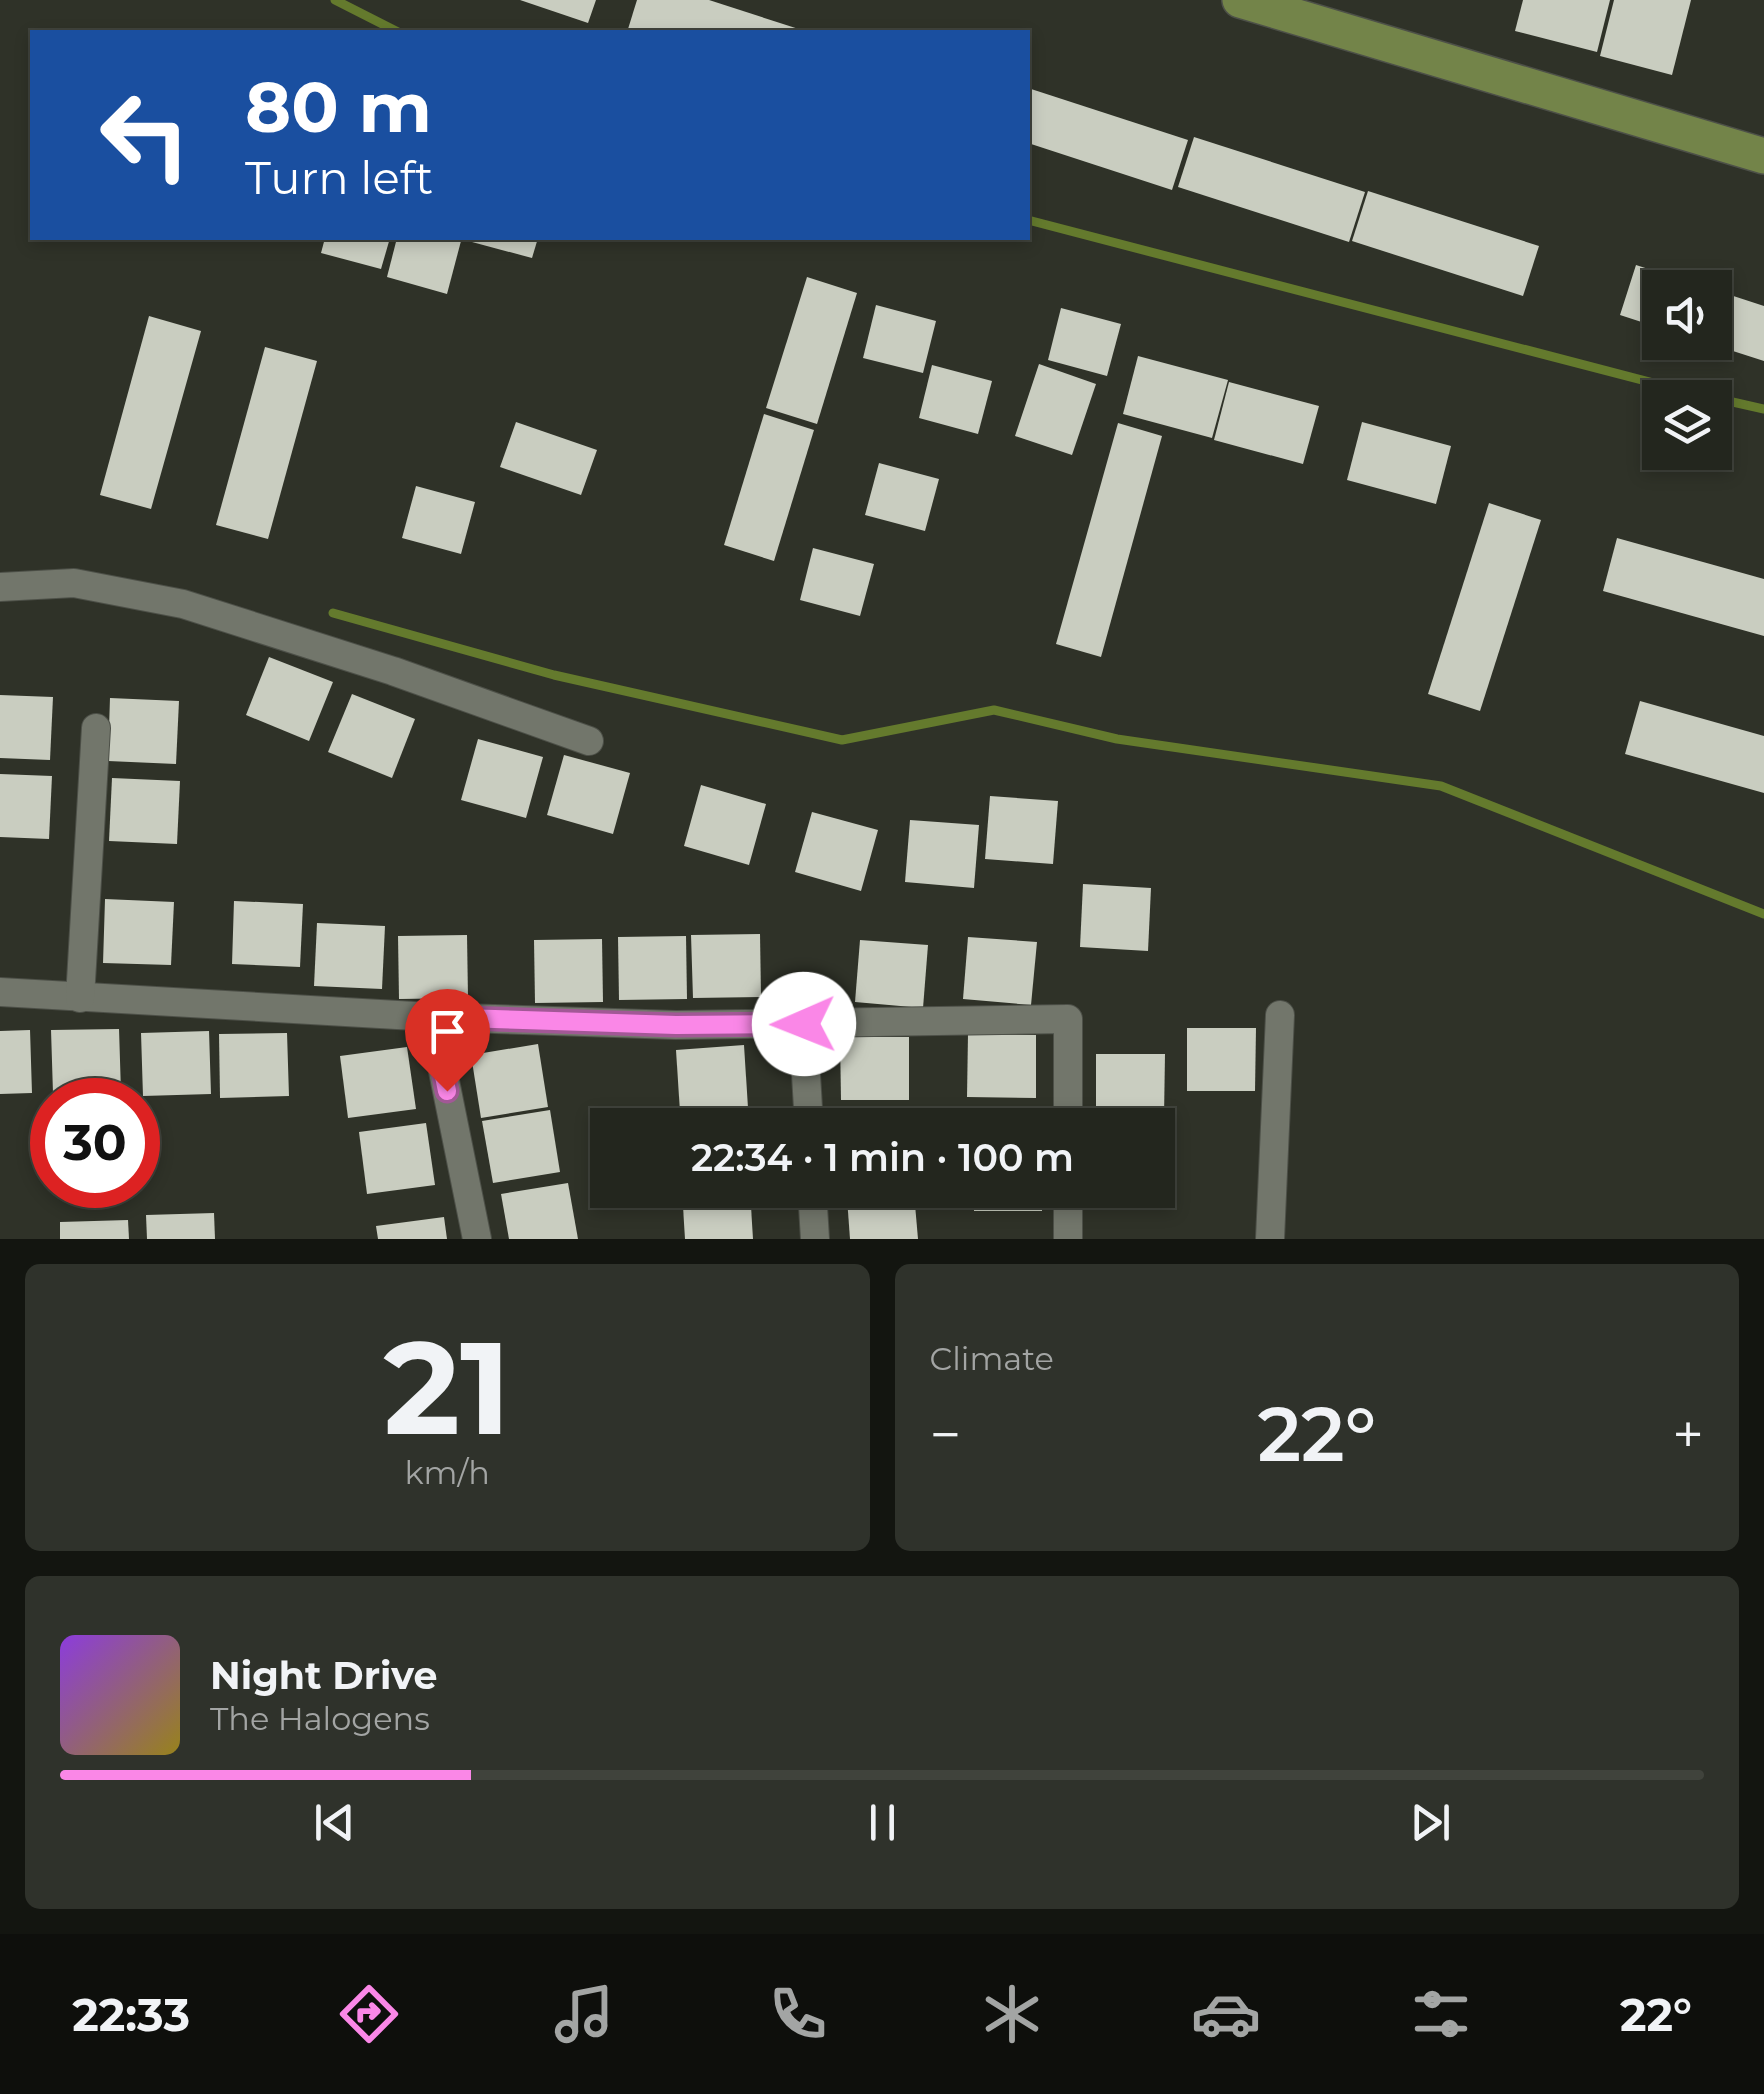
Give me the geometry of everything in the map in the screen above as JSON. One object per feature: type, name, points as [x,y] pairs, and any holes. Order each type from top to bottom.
[{"type":"main road","points":[[1240,0],[1764,156]]},
{"type":"street","points":[[0,587],[74,584],[183,604],[393,671],[589,741]]},
{"type":"street","points":[[80,998],[96,728]]},
{"type":"street","points":[[0,992],[432,1017],[676,1025],[1068,1019],[1068,1108]]},
{"type":"street","points":[[1270,1239],[1280,1015]]},
{"type":"street","points":[[432,1017],[477,1239]]},
{"type":"street","points":[[804,1024],[808,1108]]},
{"type":"street","points":[[813,1208],[815,1239]]},
{"type":"street","points":[[1068,1208],[1068,1239]]},
{"type":"building","points":[[520,0],[596,0],[588,23]]},
{"type":"building","points":[[637,0],[709,0],[802,30],[631,30],[628,29]]},
{"type":"building","points":[[1523,0],[1610,0],[1597,52],[1515,31]]},
{"type":"building","points":[[1614,0],[1691,0],[1672,75],[1600,56]]},
{"type":"building","points":[[1030,89],[1188,140],[1172,190],[1030,144]]},
{"type":"building","points":[[1194,137],[1365,192],[1349,242],[1178,187]]},
{"type":"building","points":[[1368,191],[1539,246],[1523,296],[1352,241]]},
{"type":"building","points":[[324,240],[389,240],[381,269],[321,253]]},
{"type":"building","points":[[396,240],[461,241],[447,294],[387,277]]},
{"type":"building","points":[[472,240],[537,240],[532,258]]},
{"type":"building","points":[[1636,265],[1651,270],[1642,270],[1642,322],[1620,315]]},
{"type":"building","points":[[807,277],[857,293],[817,424],[766,408]]},
{"type":"building","points":[[1732,296],[1764,306],[1764,361],[1732,351]]},
{"type":"building","points":[[876,305],[936,321],[923,373],[863,358]]},
{"type":"building","points":[[1061,308],[1121,324],[1107,376],[1048,360]]},
{"type":"building","points":[[149,316],[201,331],[151,509],[100,495]]},
{"type":"building","points":[[265,347],[317,361],[268,539],[216,525]]},
{"type":"building","points":[[1138,356],[1228,380],[1212,438],[1123,414]]},
{"type":"building","points":[[1039,364],[1096,384],[1072,455],[1015,436]]},
{"type":"building","points":[[932,365],[992,381],[978,434],[919,418]]},
{"type":"building","points":[[1229,382],[1319,406],[1303,464],[1214,440]]},
{"type":"building","points":[[764,414],[814,430],[774,561],[724,545]]},
{"type":"building","points":[[516,422],[597,450],[581,495],[500,467]]},
{"type":"building","points":[[1362,422],[1451,446],[1436,504],[1347,480]]},
{"type":"building","points":[[1118,423],[1162,436],[1101,657],[1056,644]]},
{"type":"building","points":[[879,463],[939,479],[925,531],[865,515]]},
{"type":"building","points":[[416,486],[475,502],[461,554],[402,538]]},
{"type":"building","points":[[1489,503],[1541,520],[1480,711],[1428,694]]},
{"type":"building","points":[[1617,538],[1764,579],[1764,636],[1603,591]]},
{"type":"building","points":[[813,548],[874,564],[860,616],[800,600]]},
{"type":"building","points":[[269,657],[333,682],[309,741],[246,715]]},
{"type":"building","points":[[352,694],[415,719],[392,778],[328,752]]},
{"type":"building","points":[[0,695],[53,697],[50,760],[0,758]]},
{"type":"building","points":[[110,698],[179,701],[176,764],[108,761]]},
{"type":"building","points":[[1640,701],[1764,736],[1764,793],[1625,754]]},
{"type":"building","points":[[478,739],[543,757],[526,818],[461,800]]},
{"type":"building","points":[[564,755],[630,773],[613,834],[547,815]]},
{"type":"building","points":[[0,774],[52,776],[49,839],[0,837]]},
{"type":"building","points":[[112,778],[180,781],[177,844],[109,841]]},
{"type":"building","points":[[701,785],[766,804],[749,865],[684,846]]},
{"type":"building","points":[[990,796],[1058,801],[1053,864],[985,859]]},
{"type":"building","points":[[812,812],[878,830],[861,891],[795,872]]},
{"type":"building","points":[[910,820],[979,825],[974,888],[905,882]]},
{"type":"building","points":[[1083,884],[1151,888],[1148,951],[1080,947]]},
{"type":"building","points":[[105,899],[174,902],[171,965],[103,963]]},
{"type":"building","points":[[234,901],[303,904],[300,967],[232,964]]},
{"type":"building","points":[[317,923],[385,926],[382,989],[314,986]]},
{"type":"building","points":[[760,934],[761,997],[693,998],[691,935]]},
{"type":"building","points":[[467,935],[468,998],[399,999],[398,936]]},
{"type":"building","points":[[686,936],[687,999],[619,1000],[618,937]]},
{"type":"building","points":[[968,937],[1037,942],[1031,1005],[963,999]]},
{"type":"building","points":[[602,939],[603,1002],[535,1003],[534,940]]},
{"type":"building","points":[[860,940],[928,945],[923,1008],[855,1002]]},
{"type":"building","points":[[1187,1028],[1256,1028],[1255,1091],[1187,1091]]},
{"type":"building","points":[[119,1029],[121,1078],[53,1078],[51,1030]]},
{"type":"building","points":[[30,1030],[30,1093],[0,1094],[0,1031]]},
{"type":"building","points":[[209,1031],[211,1094],[160,1096],[160,1078],[142,1078],[141,1033]]},
{"type":"building","points":[[287,1033],[289,1096],[220,1098],[219,1034]]},
{"type":"building","points":[[968,1034],[1036,1035],[1036,1098],[967,1097]]},
{"type":"building","points":[[840,1037],[909,1037],[909,1100],[841,1100]]},
{"type":"building","points":[[538,1044],[548,1107],[481,1118],[471,1055]]},
{"type":"building","points":[[744,1045],[748,1108],[680,1108],[676,1050]]},
{"type":"building","points":[[407,1047],[416,1109],[348,1118],[340,1056]]},
{"type":"building","points":[[1096,1054],[1165,1054],[1164,1108],[1096,1108]]},
{"type":"building","points":[[550,1110],[560,1172],[493,1183],[482,1121]]},
{"type":"building","points":[[426,1123],[435,1185],[367,1194],[359,1132]]},
{"type":"building","points":[[568,1183],[578,1239],[509,1239],[501,1194]]},
{"type":"building","points":[[683,1208],[751,1208],[753,1239],[685,1239]]},
{"type":"building","points":[[848,1208],[915,1208],[918,1239],[850,1239]]},
{"type":"building","points":[[974,1208],[1042,1208],[1042,1211]]},
{"type":"building","points":[[214,1213],[215,1239],[147,1239],[146,1215]]},
{"type":"building","points":[[444,1217],[447,1239],[378,1239],[376,1226]]},
{"type":"building","points":[[128,1220],[129,1239],[60,1239],[60,1222]]},
{"type":"waterway","points":[[335,0],[394,30]]},
{"type":"waterway","points":[[1030,221],[1642,380]]},
{"type":"waterway","points":[[1732,402],[1764,409]]},
{"type":"waterway","points":[[333,613],[554,675],[842,740],[994,710],[1117,739],[1441,786],[1764,914]]},
{"type":"route","points":[[447,1091],[432,1017],[676,1025],[804,1024]]}]
